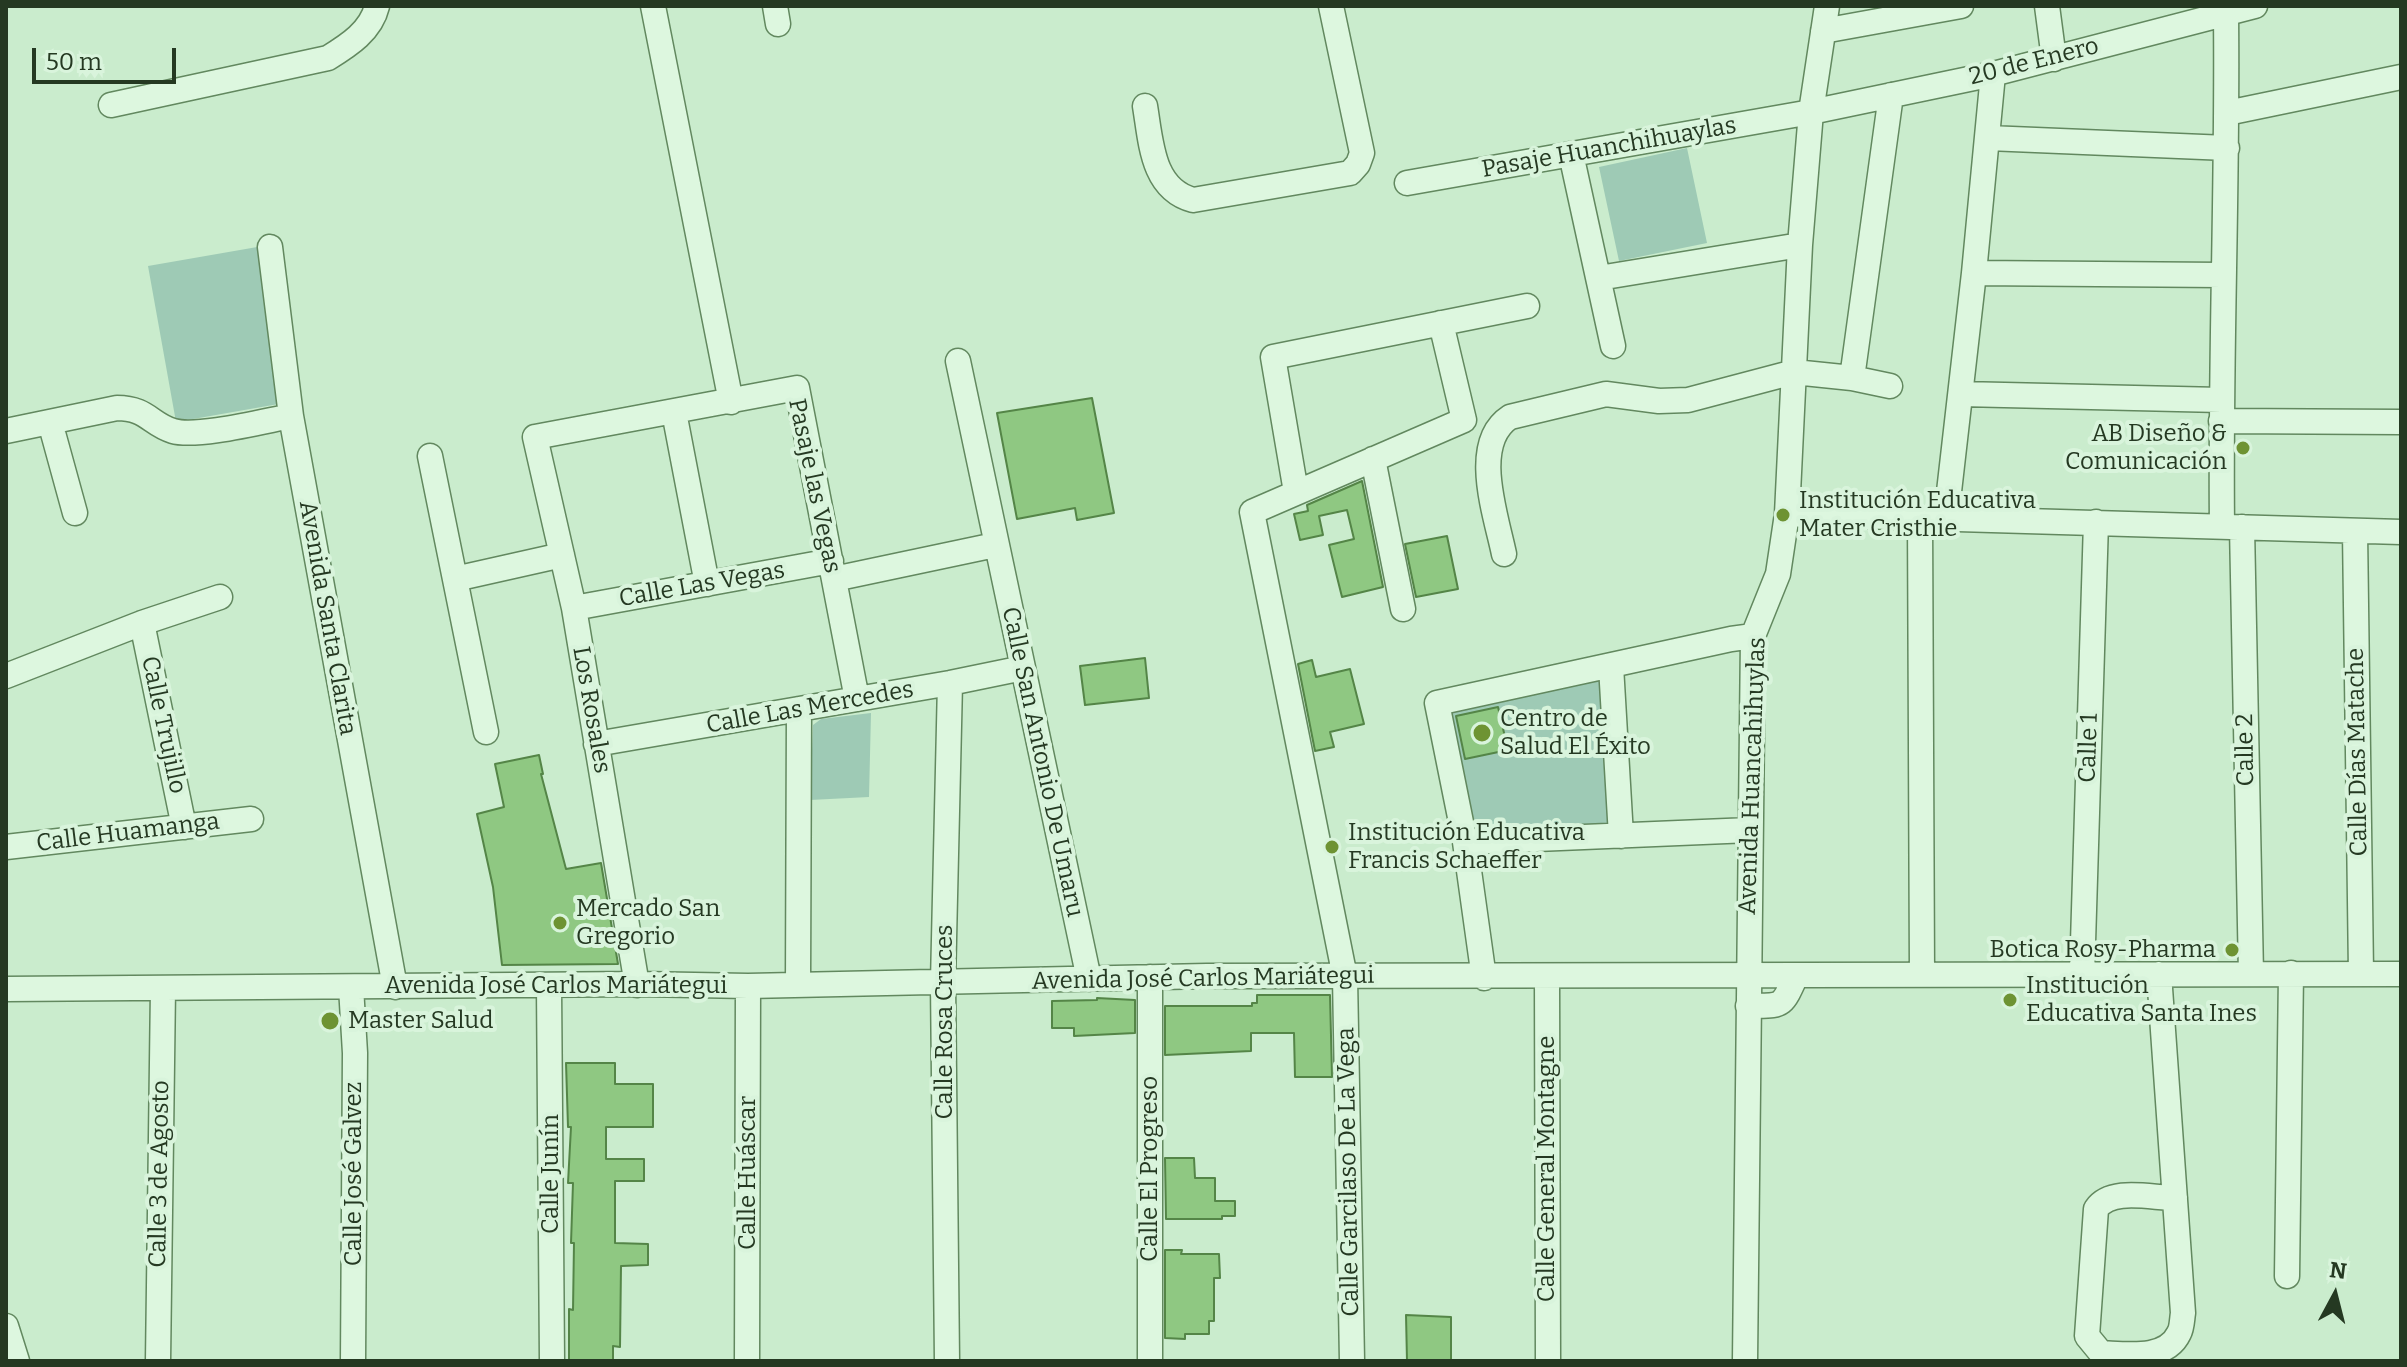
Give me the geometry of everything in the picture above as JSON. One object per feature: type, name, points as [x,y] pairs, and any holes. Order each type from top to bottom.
[{"type":"street","points":[[111,105],[328,58],[353,42],[374,19],[377,6]]},
{"type":"street","points":[[653,6],[731,402]]},
{"type":"street","points":[[1145,106],[1161,178],[1167,186],[1193,200],[1350,173],[1362,153],[1331,6]]},
{"type":"street","name":"Avenida Huancahihuylas","points":[[1745,1361],[1753,636],[1778,574],[1787,514],[1800,245],[1811,112],[1827,6]]},
{"type":"street","points":[[1823,31],[1961,6]]},
{"type":"street","points":[[2047,6],[2054,59]]},
{"type":"street","name":"20 de Enero","points":[[1811,112],[2054,59],[2192,14],[2226,15],[2255,6]]},
{"type":"street","name":"Calle 2","points":[[2226,15],[2227,148],[2221,411],[2232,526],[2251,974]]},
{"type":"street","points":[[1946,518],[1993,74]]},
{"type":"street","points":[[2227,113],[2401,77]]},
{"type":"street","points":[[1852,378],[1891,95]]},
{"type":"street","name":"Pasaje Huanchihuaylas","points":[[1407,183],[1811,112]]},
{"type":"street","points":[[1988,138],[2227,148]]},
{"type":"street","points":[[1571,154],[1613,346]]},
{"type":"street","points":[[1599,278],[1800,245]]},
{"type":"street","name":"Avenida Santa Clarita","points":[[270,247],[291,416],[395,987]]},
{"type":"street","points":[[1974,273],[2222,275]]},
{"type":"street","points":[[1441,323],[1464,420],[1296,492],[1273,357],[1441,323],[1527,306]]},
{"type":"street","name":"Calle San Antonio De Umaru","points":[[958,361],[1089,979]]},
{"type":"street","points":[[1504,554],[1488,477],[1490,446],[1497,425],[1510,417],[1606,394],[1659,401],[1688,400],[1794,372],[1852,378],[1890,386]]},
{"type":"street","name":"Pasaje las Vegas","points":[[535,437],[797,388],[857,699]]},
{"type":"street","points":[[1961,394],[2401,422]]},
{"type":"street","points":[[6,431],[117,408],[134,408],[172,431],[190,432],[291,416]]},
{"type":"street","points":[[674,412],[707,584]]},
{"type":"street","points":[[50,422],[75,513]]},
{"type":"street","name":"Los Rosales","points":[[535,437],[574,608],[637,985]]},
{"type":"street","points":[[430,456],[486,732]]},
{"type":"street","points":[[1373,459],[1403,609]]},
{"type":"street","name":"Calle Garcilaso De La Vega","points":[[1296,492],[1252,512],[1345,977],[1352,1361]]},
{"type":"street","points":[[1787,514],[2401,532]]},
{"type":"street","points":[[1920,517],[1922,975]]},
{"type":"street","name":"Calle 1","points":[[2082,975],[2096,522]]},
{"type":"street","name":"Calle Días Matache","points":[[2355,531],[2361,973]]},
{"type":"street","name":"Calle Las Vegas","points":[[574,608],[707,584],[832,570],[995,545]]},
{"type":"street","points":[[455,579],[562,555]]},
{"type":"street","points":[[6,676],[142,623],[220,597]]},
{"type":"street","name":"Calle Trujillo","points":[[142,623],[184,827]]},
{"type":"street","points":[[1484,978],[1465,842],[1437,703],[1753,636]]},
{"type":"street","points":[[1611,666],[1621,836]]},
{"type":"street","name":"Calle Las Mercedes","points":[[596,744],[1023,668]]},
{"type":"street","name":"Calle Rosa Cruces","points":[[947,1361],[943,982],[950,683]]},
{"type":"street","points":[[798,984],[799,709]]},
{"type":"street","name":"Calle Huamanga","points":[[6,847],[251,819]]},
{"type":"street","points":[[1465,842],[1750,830]]},
{"type":"street","points":[[2287,1276],[2291,973]]},
{"type":"street","points":[[2159,974],[2175,1198],[2183,1313],[2179,1334],[2150,1355],[2101,1353],[2087,1336],[2096,1209],[2102,1201],[2113,1196],[2175,1198]]},
{"type":"street","name":"Avenida José Carlos Mariátegui","points":[[6,989],[748,986],[1150,977],[2401,974]]},
{"type":"street","points":[[1748,1006],[1777,1006],[1783,1003],[1796,976]]},
{"type":"street","name":"Calle El Progreso","points":[[1150,977],[1150,1361]]},
{"type":"street","name":"Calle General Montagne","points":[[1547,977],[1548,1361]]},
{"type":"street","name":"Calle Huáscar","points":[[747,1361],[748,986]]},
{"type":"street","name":"Calle José Galvez","points":[[351,987],[355,1053],[353,1361]]},
{"type":"street","name":"Calle Junín","points":[[549,987],[552,1361]]},
{"type":"street","name":"Calle 3 de Agosto","points":[[158,1361],[163,988]]},
{"type":"street","points":[[6,1326],[17,1361]]},
{"type":"green space","points":[[1687,148],[1707,243],[1619,261],[1599,167]]},
{"type":"green space","points":[[263,246],[290,402],[176,422],[148,266]]},
{"type":"green space","points":[[1601,676],[1613,830],[1472,837],[1448,711]]},
{"type":"green space","points":[[871,713],[869,797],[810,800],[813,725],[821,719]]},
{"type":"building","points":[[1092,398],[1114,513],[1077,520],[1075,508],[1017,519],[997,413]]},
{"type":"building","points":[[1362,481],[1383,587],[1342,597],[1329,545],[1354,539],[1347,510],[1319,516],[1323,535],[1300,540],[1294,514],[1308,511],[1307,505]]},
{"type":"building","points":[[1447,536],[1458,589],[1416,597],[1405,544]]},
{"type":"building","points":[[1145,658],[1149,698],[1085,705],[1080,666]]},
{"type":"building","points":[[1312,660],[1316,677],[1350,669],[1364,724],[1330,732],[1334,747],[1315,751],[1298,664]]},
{"type":"building","name":"Centro de Salud El Éxito","points":[[1498,707],[1508,750],[1465,759],[1456,716]]},
{"type":"building","points":[[539,755],[541,774],[566,869],[601,863],[618,964],[502,965],[493,887],[477,814],[504,807],[495,764]]},
{"type":"building","points":[[1257,995],[1330,995],[1332,1077],[1295,1077],[1294,1033],[1251,1033],[1251,1051],[1165,1055],[1165,1006],[1252,1006],[1252,1003],[1257,1003]]},
{"type":"building","points":[[1097,998],[1135,1000],[1135,1033],[1074,1036],[1074,1028],[1052,1028],[1052,1001]]},
{"type":"building","points":[[566,1063],[615,1063],[615,1084],[653,1084],[653,1127],[606,1127],[606,1159],[644,1159],[644,1181],[615,1181],[615,1243],[648,1244],[648,1265],[621,1266],[620,1347],[613,1346],[613,1361],[569,1361],[574,1243],[571,1243],[573,1183],[568,1183],[571,1127],[568,1127]]},
{"type":"building","points":[[1165,1158],[1194,1158],[1195,1178],[1215,1178],[1215,1201],[1235,1201],[1235,1216],[1222,1216],[1222,1219],[1166,1219]]},
{"type":"building","points":[[1165,1250],[1182,1250],[1181,1254],[1219,1254],[1220,1278],[1214,1278],[1214,1321],[1209,1321],[1209,1334],[1185,1334],[1185,1339],[1165,1338]]},
{"type":"building","points":[[1406,1315],[1451,1317],[1451,1361],[1407,1361]]},
{"type":"place","name":"AB Diseño & Comunicación","points":[[2243,448]]},
{"type":"place","name":"Institución Educativa Mater Cristhie","points":[[1783,515]]},
{"type":"place","name":"Centro de Salud El Éxito","points":[[1482,733]]},
{"type":"place","name":"Institución Educativa Francis Schaeffer","points":[[1332,847]]},
{"type":"place","name":"Mercado San Gregorio","points":[[560,923]]},
{"type":"place","name":"Botica Rosy-Pharma","points":[[2232,950]]},
{"type":"place","name":"Institución Educativa Santa Ines","points":[[2010,1000]]},
{"type":"place","name":"Master Salud","points":[[330,1021]]}]
